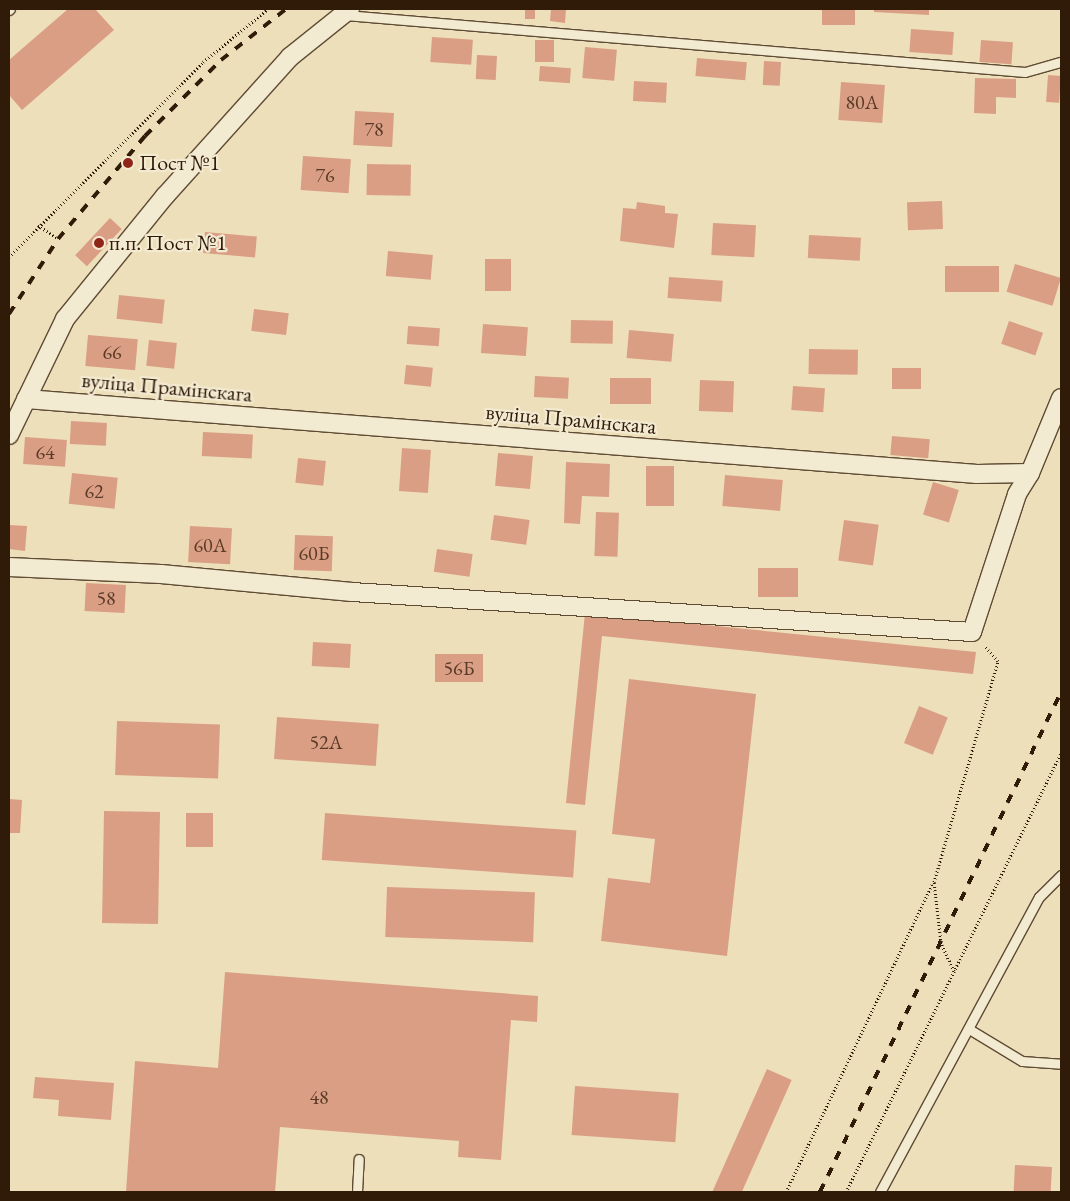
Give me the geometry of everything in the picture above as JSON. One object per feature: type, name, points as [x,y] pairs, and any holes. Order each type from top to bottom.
[{"type":"street","points":[[9,435],[65,319],[159,204],[290,57],[347,12]]},
{"type":"street","name":"вуліца Прамінскага","points":[[26,398],[977,474],[1030,473]]},
{"type":"street","points":[[9,568],[161,574],[352,592],[972,632],[1017,494],[1030,473],[1061,398]]},
{"type":"lane","points":[[347,12],[1025,72],[1061,62]]},
{"type":"lane","points":[[880,1192],[1039,897],[1061,875]]},
{"type":"lane","points":[[969,1030],[1022,1060],[1061,1064]]},
{"type":"lane","points":[[357,1192],[359,1159]]},
{"type":"path","points":[[9,257],[38,225],[203,62],[268,9]]},
{"type":"path","points":[[38,225],[58,239]]},
{"type":"path","points":[[786,1192],[934,882],[998,661],[972,632]]},
{"type":"path","points":[[846,1192],[1061,753]]},
{"type":"path","points":[[934,882],[941,943],[955,972]]},
{"type":"building","points":[[68,9],[95,9],[114,30],[22,110],[9,95],[9,60]]},
{"type":"building","points":[[525,9],[535,9],[535,19],[525,19]]},
{"type":"building","points":[[551,9],[566,9],[565,23],[550,21]]},
{"type":"building","points":[[822,9],[855,9],[855,25],[822,25]]},
{"type":"building","points":[[874,9],[929,9],[929,15],[874,12]]},
{"type":"building","points":[[911,29],[954,32],[952,55],[909,52]]},
{"type":"building","points":[[432,37],[473,40],[471,65],[430,62]]},
{"type":"building","points":[[535,40],[554,40],[554,62],[535,62]]},
{"type":"building","points":[[981,40],[1013,42],[1011,64],[979,62]]},
{"type":"building","points":[[585,47],[617,50],[614,81],[582,78]]},
{"type":"building","points":[[477,55],[497,56],[496,80],[476,79]]},
{"type":"building","points":[[697,58],[747,62],[745,80],[695,76]]},
{"type":"building","points":[[764,61],[781,62],[780,86],[763,85]]},
{"type":"building","points":[[540,66],[571,68],[570,83],[539,81]]},
{"type":"building","points":[[1048,75],[1061,76],[1059,103],[1046,102]]},
{"type":"building","points":[[975,78],[1016,79],[1016,98],[996,97],[996,114],[974,113]]},
{"type":"building","points":[[634,81],[667,83],[666,103],[633,101]]},
{"type":"building","points":[[841,82],[885,85],[882,123],[838,120]]},
{"type":"building","points":[[355,111],[394,113],[392,147],[353,145]]},
{"type":"building","points":[[303,156],[351,159],[349,193],[301,190]]},
{"type":"building","points":[[367,164],[411,165],[410,196],[366,195]]},
{"type":"building","points":[[942,201],[943,229],[908,230],[907,202]]},
{"type":"building","points":[[637,202],[665,206],[665,213],[678,214],[674,248],[620,241],[623,208],[636,209]]},
{"type":"building","name":"п.п. Пост №1","points":[[110,218],[122,229],[87,266],[75,255]]},
{"type":"building","points":[[713,223],[756,225],[754,257],[711,255]]},
{"type":"building","points":[[205,232],[257,237],[255,257],[203,253]]},
{"type":"building","points":[[809,235],[861,238],[860,261],[808,258]]},
{"type":"building","points":[[388,251],[433,255],[431,280],[386,276]]},
{"type":"building","points":[[485,259],[511,259],[511,291],[485,291]]},
{"type":"building","points":[[1015,264],[1061,278],[1052,306],[1007,292]]},
{"type":"building","points":[[945,266],[999,266],[999,292],[945,292]]},
{"type":"building","points":[[669,277],[723,281],[721,302],[668,298]]},
{"type":"building","points":[[119,295],[165,300],[162,324],[116,319]]},
{"type":"building","points":[[254,309],[289,313],[286,335],[251,331]]},
{"type":"building","points":[[571,320],[613,321],[613,344],[571,343]]},
{"type":"building","points":[[1009,321],[1043,333],[1035,355],[1001,344]]},
{"type":"building","points":[[483,324],[528,327],[526,356],[481,353]]},
{"type":"building","points":[[408,326],[440,328],[439,346],[407,344]]},
{"type":"building","points":[[629,330],[674,334],[671,362],[627,358]]},
{"type":"building","points":[[88,335],[138,339],[135,370],[85,366]]},
{"type":"building","points":[[149,340],[177,343],[174,369],[146,366]]},
{"type":"building","points":[[809,349],[858,350],[858,375],[809,374]]},
{"type":"building","points":[[406,365],[433,368],[431,387],[404,384]]},
{"type":"building","points":[[892,368],[921,368],[921,389],[892,389]]},
{"type":"building","points":[[535,376],[569,378],[568,399],[534,397]]},
{"type":"building","points":[[610,378],[651,378],[651,404],[610,404]]},
{"type":"building","points":[[700,380],[734,381],[733,412],[699,411]]},
{"type":"building","points":[[793,386],[825,388],[823,412],[791,410]]},
{"type":"building","points":[[71,421],[107,423],[106,446],[70,444]]},
{"type":"building","points":[[203,432],[253,435],[252,459],[202,456]]},
{"type":"building","points":[[892,436],[930,439],[928,458],[890,455]]},
{"type":"building","points":[[25,437],[67,440],[65,467],[23,464]]},
{"type":"building","points":[[402,448],[431,450],[428,493],[399,491]]},
{"type":"building","points":[[498,453],[533,456],[530,489],[495,486]]},
{"type":"building","points":[[298,458],[326,461],[323,486],[295,483]]},
{"type":"building","points":[[566,462],[610,464],[609,497],[582,496],[580,524],[564,523]]},
{"type":"building","points":[[646,466],[674,466],[674,506],[646,506]]},
{"type":"building","points":[[72,473],[118,478],[115,509],[69,504]]},
{"type":"building","points":[[725,475],[783,480],[780,511],[722,506]]},
{"type":"building","points":[[933,482],[959,490],[949,522],[923,515]]},
{"type":"building","points":[[596,512],[619,513],[617,557],[594,556]]},
{"type":"building","points":[[494,515],[530,520],[526,545],[491,540]]},
{"type":"building","points":[[844,520],[879,525],[873,565],[838,561]]},
{"type":"building","points":[[9,525],[27,526],[25,551],[9,549]]},
{"type":"building","points":[[190,526],[232,528],[230,564],[188,562]]},
{"type":"building","points":[[295,535],[333,536],[332,571],[294,570]]},
{"type":"building","points":[[437,549],[473,554],[469,577],[434,572]]},
{"type":"building","points":[[758,568],[798,568],[798,597],[758,597]]},
{"type":"building","points":[[86,583],[126,585],[124,613],[85,611]]},
{"type":"building","points":[[585,613],[976,652],[973,674],[602,636],[585,805],[566,803]]},
{"type":"building","points":[[313,642],[351,644],[350,668],[312,666]]},
{"type":"building","points":[[435,654],[483,654],[483,682],[435,682]]},
{"type":"building","points":[[629,679],[756,694],[727,956],[601,941],[608,878],[650,883],[655,839],[612,834]]},
{"type":"building","points":[[919,706],[948,718],[933,755],[904,743]]},
{"type":"building","points":[[277,717],[379,724],[376,766],[274,759]]},
{"type":"building","points":[[117,721],[220,725],[218,779],[115,775]]},
{"type":"building","points":[[9,799],[22,800],[20,833],[9,833]]},
{"type":"building","points":[[104,811],[160,812],[158,924],[102,923]]},
{"type":"building","points":[[186,813],[213,813],[213,847],[186,847]]},
{"type":"building","points":[[325,813],[576,831],[573,877],[322,860]]},
{"type":"building","points":[[387,887],[535,892],[533,942],[385,937]]},
{"type":"building","points":[[225,972],[538,996],[537,1022],[511,1020],[501,1160],[458,1157],[459,1141],[280,1127],[275,1192],[126,1192],[135,1061],[218,1068]]},
{"type":"building","points":[[767,1069],[792,1080],[742,1192],[712,1192]]},
{"type":"building","points":[[35,1077],[114,1083],[111,1120],[58,1116],[59,1100],[33,1098]]},
{"type":"building","points":[[575,1086],[679,1093],[675,1142],[572,1135]]},
{"type":"building","points":[[1015,1165],[1052,1167],[1051,1192],[1014,1192]]},
{"type":"railway","points":[[9,314],[58,239],[145,136],[221,60],[286,9]]},
{"type":"railway","points":[[820,1192],[1061,692]]},
{"type":"place","name":"Пост №1","points":[[128,163]]},
{"type":"place","name":"п.п. Пост №1","points":[[99,243]]}]
